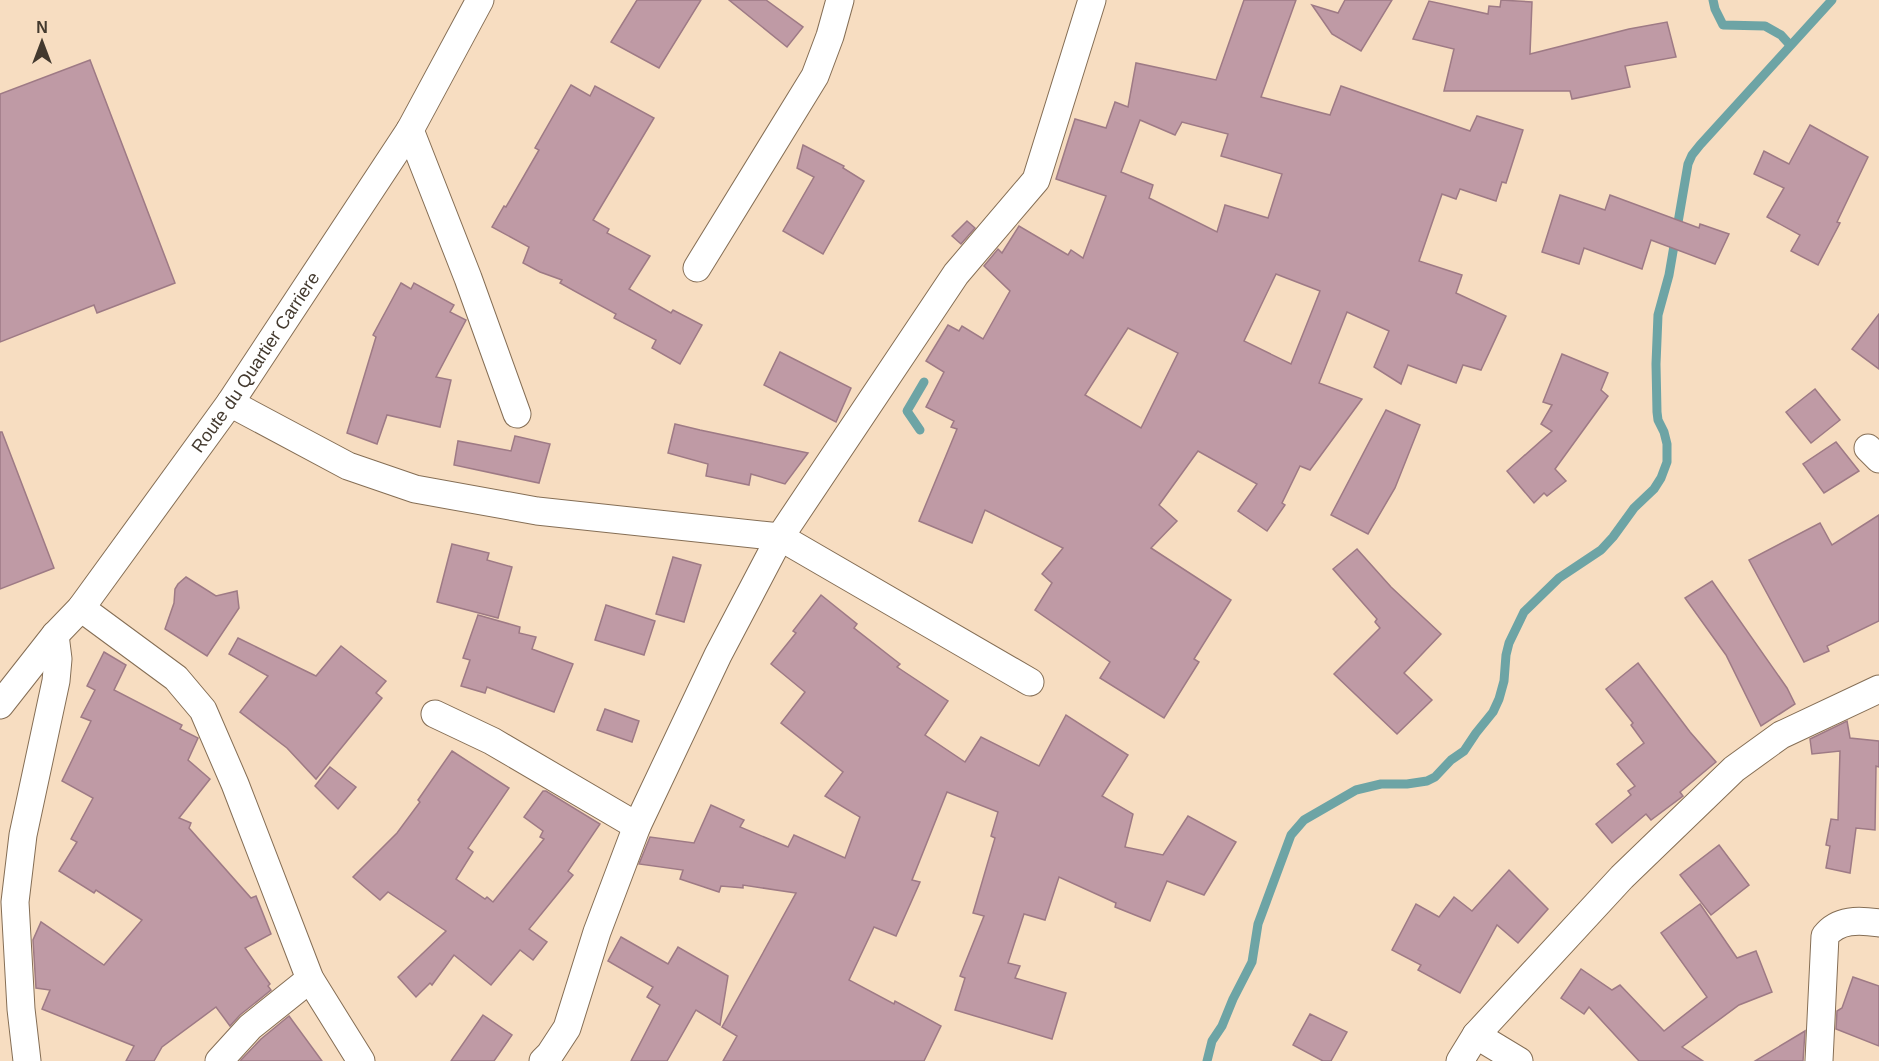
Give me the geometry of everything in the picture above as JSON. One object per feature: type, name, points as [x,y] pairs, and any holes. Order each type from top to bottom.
[{"type":"street","name":"Route du Quartier Carriere","points":[[0,705],[56,635],[81,608],[230,403],[410,130],[480,0]]},
{"type":"street","points":[[697,268],[815,76],[840,0]]},
{"type":"street","points":[[543,1061],[567,1028],[597,932],[637,826],[718,655],[780,537],[956,274],[1036,180],[1092,0]]},
{"type":"street","points":[[410,130],[468,278],[517,414]]},
{"type":"street","points":[[230,403],[348,466],[415,489],[537,511],[780,537],[1030,682]]},
{"type":"street","points":[[81,608],[176,678],[203,710],[235,784],[310,979],[361,1061]]},
{"type":"street","points":[[27,1061],[21,1009],[15,902],[23,835],[56,681],[58,659],[56,635]]},
{"type":"street","points":[[1460,1061],[1476,1035],[1622,877],[1734,769],[1781,735],[1879,689]]},
{"type":"street","points":[[435,714],[492,741],[637,826]]},
{"type":"street","points":[[1819,1061],[1825,936],[1832,927],[1851,921],[1879,923]]},
{"type":"street","points":[[219,1061],[250,1027],[310,979]]},
{"type":"street","points":[[1476,1035],[1519,1061]]},
{"type":"building","points":[[637,0],[701,0],[659,68],[611,42]]},
{"type":"building","points":[[729,0],[766,0],[803,27],[787,47]]},
{"type":"building","points":[[1244,0],[1296,0],[1261,97],[1330,115],[1341,86],[1470,131],[1477,116],[1523,130],[1506,183],[1502,182],[1496,201],[1460,189],[1456,199],[1442,194],[1419,261],[1462,275],[1456,293],[1506,316],[1481,370],[1463,365],[1456,383],[1408,365],[1401,384],[1374,367],[1389,331],[1347,312],[1319,383],[1362,399],[1310,470],[1300,466],[1282,503],[1285,505],[1267,531],[1238,511],[1257,484],[1198,451],[1159,505],[1177,521],[1151,548],[1231,600],[1194,659],[1199,662],[1164,718],[1100,678],[1110,662],[1035,610],[1052,583],[1042,574],[1063,548],[985,510],[972,543],[919,521],[957,429],[951,427],[954,421],[926,407],[944,372],[926,361],[948,325],[959,331],[962,326],[983,339],[1010,291],[984,266],[998,249],[1002,253],[1019,226],[1068,255],[1071,250],[1083,258],[1106,196],[1056,179],[1075,119],[1106,128],[1115,102],[1128,107],[1136,63],[1216,80]],"holes":[[[1140,120],[1175,135],[1182,122],[1228,134],[1221,156],[1282,174],[1268,218],[1225,205],[1217,232],[1149,198],[1153,185],[1121,172]],[[1276,274],[1320,291],[1291,364],[1244,341]],[[1128,328],[1178,353],[1141,428],[1085,395]]]},
{"type":"building","points":[[1345,0],[1392,0],[1361,51],[1332,34],[1312,5],[1338,13]]},
{"type":"building","points":[[1501,0],[1532,2],[1530,54],[1629,29],[1667,22],[1676,57],[1625,66],[1630,87],[1572,99],[1570,91],[1444,91],[1454,49],[1413,39],[1429,1],[1488,14],[1489,6],[1500,7]]},
{"type":"building","points":[[90,60],[175,283],[97,313],[94,305],[0,342],[0,94]]},
{"type":"building","points":[[571,85],[590,96],[595,86],[654,118],[593,220],[609,229],[607,233],[650,256],[629,289],[671,313],[673,310],[702,325],[680,364],[652,348],[656,340],[614,318],[616,314],[560,283],[562,280],[523,263],[529,247],[492,227],[539,150],[535,148]]},
{"type":"building","points":[[1810,125],[1868,157],[1837,222],[1840,223],[1818,265],[1791,251],[1800,235],[1767,217],[1784,188],[1754,174],[1764,151],[1789,164]]},
{"type":"building","points":[[803,145],[844,166],[843,168],[864,181],[823,254],[783,231],[814,177],[797,168]]},
{"type":"building","points":[[1560,195],[1605,210],[1610,195],[1699,228],[1700,224],[1729,234],[1715,264],[1651,240],[1642,269],[1584,248],[1579,264],[1542,252]]},
{"type":"building","points":[[967,221],[975,228],[961,244],[952,236]]},
{"type":"building","points":[[401,283],[411,289],[414,283],[454,305],[450,312],[466,320],[436,377],[451,380],[440,427],[387,415],[377,444],[347,433],[376,337],[373,335]]},
{"type":"building","points":[[1879,314],[1879,369],[1852,349]]},
{"type":"building","points":[[780,352],[851,388],[836,422],[764,385]]},
{"type":"building","points":[[1562,354],[1608,373],[1601,390],[1608,396],[1555,469],[1566,481],[1547,496],[1544,493],[1534,503],[1507,471],[1552,431],[1541,424],[1552,405],[1543,402]]},
{"type":"building","points":[[1815,389],[1840,420],[1811,443],[1786,412]]},
{"type":"building","points":[[1386,410],[1420,425],[1395,488],[1368,534],[1331,515]]},
{"type":"building","points":[[675,424],[808,453],[785,484],[751,474],[749,485],[706,476],[708,464],[668,453]]},
{"type":"building","points":[[0,432],[2,432],[54,568],[0,589]]},
{"type":"building","points":[[515,436],[550,444],[539,483],[454,465],[458,441],[511,451]]},
{"type":"building","points":[[1836,442],[1859,471],[1824,493],[1803,464]]},
{"type":"building","points":[[1879,515],[1879,621],[1827,646],[1829,651],[1804,662],[1749,560],[1820,523],[1832,545]]},
{"type":"building","points":[[452,544],[489,553],[487,560],[512,567],[498,618],[437,602]]},
{"type":"building","points":[[1357,549],[1391,587],[1441,634],[1404,673],[1432,700],[1397,734],[1334,674],[1380,628],[1375,622],[1377,619],[1333,569]]},
{"type":"building","points":[[673,557],[701,565],[684,622],[656,614]]},
{"type":"building","points":[[186,577],[216,596],[237,591],[239,608],[207,656],[165,629],[174,603],[175,589]]},
{"type":"building","points":[[1712,581],[1787,688],[1795,704],[1761,726],[1726,655],[1685,598]]},
{"type":"building","points":[[821,595],[857,624],[854,628],[900,664],[897,667],[948,701],[925,735],[965,762],[981,737],[1039,766],[1066,715],[1128,755],[1102,796],[1133,814],[1125,847],[1163,855],[1188,816],[1236,842],[1204,895],[1167,881],[1150,921],[1115,907],[1116,903],[1059,877],[1045,920],[1024,914],[1008,963],[1020,966],[1015,978],[1066,993],[1052,1039],[955,1010],[965,978],[960,976],[984,916],[973,913],[995,838],[991,836],[998,812],[947,792],[912,880],[920,882],[896,936],[874,927],[849,980],[941,1026],[924,1061],[723,1061],[737,1036],[722,1027],[796,893],[743,885],[743,888],[721,886],[719,892],[680,879],[683,870],[639,864],[650,837],[694,843],[711,805],[744,820],[740,827],[788,847],[794,835],[845,858],[860,817],[825,796],[843,772],[781,723],[805,692],[771,664],[796,633],[793,631]]},
{"type":"building","points":[[606,605],[655,621],[644,655],[595,640]]},
{"type":"building","points":[[478,615],[520,627],[519,633],[536,637],[532,649],[573,664],[554,712],[487,687],[485,693],[461,686],[470,660],[463,658]]},
{"type":"building","points":[[238,638],[316,676],[341,646],[386,681],[376,693],[382,698],[316,779],[287,748],[240,712],[268,676],[229,654]]},
{"type":"building","points":[[104,652],[126,665],[114,690],[182,725],[180,729],[198,738],[188,760],[210,779],[179,818],[191,823],[189,828],[251,898],[256,896],[271,934],[245,948],[270,984],[268,986],[271,990],[230,1026],[216,1007],[162,1047],[154,1061],[126,1061],[134,1046],[42,1009],[50,990],[36,988],[33,940],[41,922],[104,965],[142,920],[96,890],[94,893],[59,871],[77,842],[71,839],[93,798],[62,781],[91,721],[81,717],[95,690],[87,686]]},
{"type":"building","points":[[1638,663],[1690,732],[1716,762],[1680,792],[1683,796],[1651,820],[1646,814],[1612,843],[1596,824],[1631,795],[1628,791],[1635,786],[1617,764],[1644,743],[1631,725],[1633,723],[1606,689]]},
{"type":"building","points":[[605,709],[639,721],[632,742],[597,730]]},
{"type":"building","points":[[1847,721],[1850,738],[1879,741],[1879,767],[1876,766],[1875,830],[1856,828],[1850,873],[1826,868],[1830,846],[1826,845],[1831,819],[1838,820],[1840,751],[1812,754],[1810,739]]},
{"type":"building","points":[[452,751],[509,788],[468,848],[473,852],[456,879],[485,899],[487,897],[493,902],[544,839],[540,837],[543,831],[524,817],[543,791],[600,824],[568,871],[573,875],[529,929],[547,942],[533,960],[520,950],[491,985],[454,955],[432,985],[430,983],[416,997],[398,977],[446,931],[388,892],[380,900],[353,877],[397,833],[420,802],[418,800]]},
{"type":"building","points":[[330,767],[356,787],[338,809],[315,786]]},
{"type":"building","points":[[1719,845],[1749,885],[1711,915],[1680,875]]},
{"type":"building","points":[[1509,870],[1548,909],[1518,943],[1497,925],[1460,993],[1418,970],[1421,965],[1392,950],[1416,904],[1439,917],[1454,897],[1472,911]]},
{"type":"building","points":[[1700,904],[1737,958],[1756,951],[1772,992],[1739,1005],[1682,1047],[1703,1061],[1639,1061],[1589,1007],[1584,1014],[1561,998],[1581,969],[1612,990],[1620,985],[1664,1031],[1707,997],[1661,933]]},
{"type":"building","points":[[621,937],[668,964],[678,947],[728,976],[720,1025],[696,1010],[667,1061],[631,1061],[660,1005],[647,997],[653,987],[608,961]]},
{"type":"building","points":[[1853,977],[1879,986],[1879,1046],[1836,1029],[1837,1011],[1842,1008]]},
{"type":"building","points":[[1310,1014],[1347,1032],[1331,1061],[1323,1061],[1293,1045]]},
{"type":"building","points":[[483,1015],[512,1035],[494,1061],[451,1061]]},
{"type":"building","points":[[289,1016],[322,1061],[240,1061],[261,1039]]},
{"type":"building","points":[[1805,1031],[1803,1061],[1755,1061]]},
{"type":"waterway","points":[[1713,0],[1723,25],[1765,26],[1781,35],[1790,45]]},
{"type":"waterway","points":[[1207,1061],[1212,1041],[1222,1026],[1252,962],[1258,924],[1291,835],[1304,820],[1356,790],[1381,784],[1427,781],[1435,777],[1451,760],[1464,751],[1493,712],[1499,699],[1509,643],[1524,612],[1559,578],[1601,550],[1661,478],[1667,462],[1667,444],[1657,412],[1658,315],[1669,275],[1688,164],[1700,145],[1832,0]]},
{"type":"waterway","points":[[920,430],[907,411],[924,382]]}]
